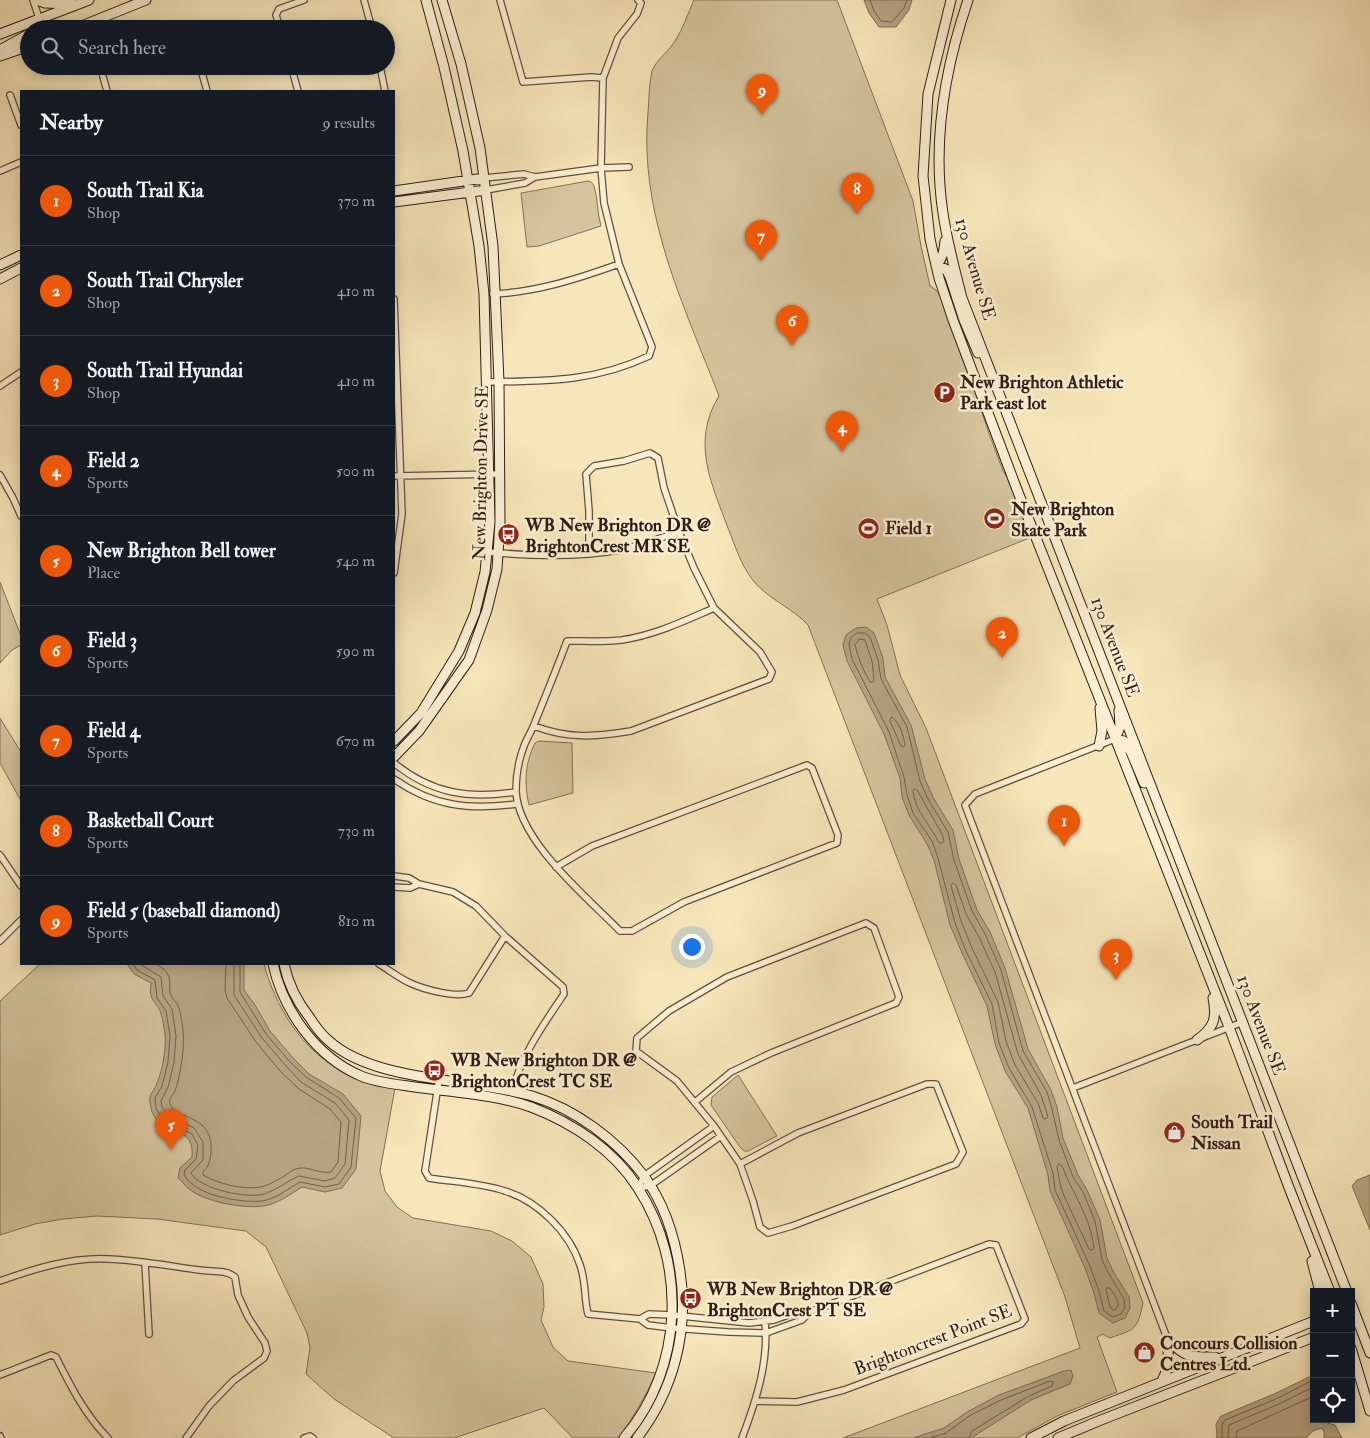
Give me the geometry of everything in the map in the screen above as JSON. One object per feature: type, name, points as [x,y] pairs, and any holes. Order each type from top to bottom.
[{"type":"main road","points":[[37,0],[45,3],[78,4]]},
{"type":"main road","points":[[35,20],[89,0]]},
{"type":"main road","points":[[96,20],[146,0]]},
{"type":"main road","name":"New Brighton Drive SE","points":[[395,740],[421,713],[459,651],[475,613],[488,552],[490,522],[484,294],[479,246],[468,180],[450,94],[426,0]]},
{"type":"main road","name":"New Brighton Drive SE","points":[[395,756],[420,731],[469,660],[487,610],[496,569],[500,522],[499,381],[493,246],[480,148],[470,101],[442,0]]},
{"type":"main road","name":"130 Avenue SE","points":[[951,0],[928,94],[922,176],[930,239],[936,266],[953,320],[1229,1027],[1328,1288]]},
{"type":"main road","name":"130 Avenue SE","points":[[968,0],[956,35],[945,83],[940,130],[942,212],[962,298],[1345,1288]]},
{"type":"main road","points":[[0,34],[20,26]]},
{"type":"main road","points":[[0,50],[20,39]]},
{"type":"main road","points":[[0,56],[20,49]]},
{"type":"main road","points":[[395,191],[484,178]]},
{"type":"main road","points":[[395,202],[486,190]]},
{"type":"main road","points":[[946,233],[944,252],[936,266],[946,269],[972,341],[992,375]]},
{"type":"main road","points":[[0,266],[20,256]]},
{"type":"main road","points":[[0,278],[20,268]]},
{"type":"main road","points":[[1098,692],[1102,731],[1100,746]]},
{"type":"main road","points":[[1118,700],[1120,728],[1116,739],[1124,741],[1131,752],[1162,824],[1179,857]]},
{"type":"main road","points":[[273,965],[288,1006],[316,1044],[336,1062],[361,1076],[397,1085],[528,1106],[584,1134],[614,1160],[638,1188],[652,1214],[667,1253],[671,1278],[672,1328],[662,1370],[652,1394],[640,1416],[624,1438]]},
{"type":"main road","points":[[284,965],[296,997],[304,1011],[329,1042],[349,1054],[372,1064],[406,1073],[512,1091],[533,1096],[555,1105],[607,1138],[644,1176],[670,1227],[677,1252],[683,1317],[672,1373],[648,1423],[637,1438]]},
{"type":"main road","points":[[1197,1040],[1209,1031],[1214,1016],[1215,1008],[1208,976]]},
{"type":"main road","name":"130 Avenue SE","points":[[1288,1185],[1320,1288]]},
{"type":"main road","points":[[1031,1438],[1064,1421],[1310,1321]]},
{"type":"main road","points":[[1355,1324],[1370,1353]]},
{"type":"main road","points":[[1167,1338],[1179,1351],[1192,1357],[1221,1358]]},
{"type":"main road","points":[[1162,1382],[1169,1365],[1167,1338]]},
{"type":"main road","points":[[1058,1438],[1310,1339]]},
{"type":"main road","points":[[1301,1342],[1310,1342]]},
{"type":"main road","points":[[1355,1362],[1370,1411]]},
{"type":"street","points":[[33,0],[40,18]]},
{"type":"street","points":[[277,20],[276,15],[279,9],[304,0]]},
{"type":"street","points":[[364,0],[370,20]]},
{"type":"street","points":[[500,0],[523,82],[591,77],[603,78]]},
{"type":"street","points":[[487,382],[556,380],[593,376],[632,364],[649,356],[652,347],[619,264],[604,203],[601,168],[603,78],[618,38],[637,14],[641,1]]},
{"type":"street","points":[[103,75],[107,90]]},
{"type":"street","points":[[203,75],[208,90]]},
{"type":"street","points":[[294,75],[298,90]]},
{"type":"street","points":[[382,75],[385,90]]},
{"type":"street","points":[[10,95],[20,122]]},
{"type":"street","points":[[0,171],[20,162]]},
{"type":"street","points":[[486,190],[525,183],[536,177],[601,168],[629,167]]},
{"type":"street","points":[[484,178],[524,174],[536,177]]},
{"type":"street","points":[[484,294],[517,293],[545,288],[581,278],[619,264]]},
{"type":"street","points":[[395,324],[402,514],[395,565]]},
{"type":"street","points":[[0,386],[20,373]]},
{"type":"street","points":[[534,726],[553,734],[578,737],[631,731],[769,679],[772,672],[760,652],[714,608],[679,532],[664,488],[658,458],[650,454],[594,466],[586,474],[589,511],[589,553]]},
{"type":"street","points":[[395,476],[500,474]]},
{"type":"street","points":[[0,475],[14,498],[20,513]]},
{"type":"street","points":[[488,552],[568,555],[620,550],[679,532]]},
{"type":"street","points":[[556,867],[592,846],[807,765],[812,768],[838,835],[837,843],[684,902],[632,931],[620,931],[556,867],[550,861],[530,832],[517,804],[516,792],[524,747],[567,641],[621,640],[671,627],[714,608]]},
{"type":"street","points":[[1116,739],[975,794],[965,805],[1167,1338]]},
{"type":"street","points":[[395,764],[408,775],[438,788],[468,795],[489,796],[516,792]]},
{"type":"street","points":[[395,780],[416,792],[465,807],[489,808],[517,804]]},
{"type":"street","points":[[0,855],[20,885]]},
{"type":"street","points":[[395,876],[408,878],[419,884],[453,892],[476,906],[505,936],[563,987],[564,994],[527,1052],[516,1077],[510,1102]]},
{"type":"street","points":[[395,887],[410,888],[419,884]]},
{"type":"street","points":[[0,941],[20,921]]},
{"type":"street","points":[[695,1102],[731,1072],[771,1052],[896,1003],[899,997],[874,928],[866,923],[727,977],[669,1011],[637,1038],[636,1050],[677,1080],[714,1126],[740,1164],[754,1201],[760,1227],[768,1233],[792,1226],[956,1164],[963,1152],[936,1084],[927,1084],[798,1133],[740,1164]]},
{"type":"street","points":[[381,965],[410,983],[440,992],[464,994],[468,993],[505,936]]},
{"type":"street","points":[[1073,1088],[1243,1022]]},
{"type":"street","points":[[440,1079],[425,1171],[429,1178],[507,1191],[543,1212],[572,1245],[580,1265],[588,1314],[640,1319]]},
{"type":"street","points":[[638,1188],[644,1176],[714,1126]]},
{"type":"street","points":[[638,1188],[650,1186],[721,1136]]},
{"type":"street","name":"Brightoncrest Point SE","points":[[756,1401],[797,1402],[844,1390],[1021,1324],[1025,1319],[996,1246],[989,1244],[810,1312],[797,1312],[765,1322],[749,1323],[649,1314],[640,1319],[648,1325],[672,1328],[766,1333],[802,1320],[810,1312]]},
{"type":"street","points":[[0,1281],[46,1267],[81,1260],[107,1259],[164,1264],[201,1271],[229,1272],[235,1277],[238,1295],[248,1317],[265,1344],[264,1358],[233,1381],[209,1406],[186,1438]]},
{"type":"street","points":[[145,1263],[149,1334]]},
{"type":"street","points":[[742,1438],[756,1401],[766,1348],[765,1322]]},
{"type":"street","points":[[0,1375],[51,1355],[56,1357],[84,1407],[108,1438]]},
{"type":"street","points":[[304,1438],[305,1436],[313,1438]]},
{"type":"shaded area","points":[[694,0],[837,0],[913,201],[930,286],[941,297],[1003,471],[1011,483],[1032,537],[877,599],[887,625],[900,675],[926,728],[1143,1303],[1137,1324],[1130,1330],[1110,1338],[1103,1334],[1097,1337],[1117,1392],[1057,1416],[1017,1438],[843,1438],[1080,1348],[1065,1297],[808,625],[796,614],[763,591],[747,572],[737,551],[710,478],[705,446],[706,429],[719,396],[691,327],[667,258],[650,187],[647,150],[649,92],[652,71],[656,63],[678,36]]},
{"type":"shaded area","points":[[588,181],[594,186],[601,226],[539,246],[527,247],[521,193]]},
{"type":"shaded area","points":[[0,582],[20,633],[20,646],[12,650],[0,663]]},
{"type":"shaded area","points":[[0,718],[20,750],[20,799],[0,763]]},
{"type":"shaded area","points":[[539,741],[572,743],[573,793],[529,805],[526,789],[527,766],[535,743]]},
{"type":"shaded area","points":[[39,965],[264,965],[275,995],[292,1026],[315,1052],[343,1070],[395,1088],[380,1171],[385,1191],[397,1207],[413,1218],[491,1231],[512,1241],[531,1257],[543,1284],[544,1307],[541,1320],[553,1347],[568,1361],[656,1373],[639,1407],[618,1438],[573,1438],[544,1408],[454,1438],[394,1438],[334,1399],[306,1374],[310,1348],[307,1333],[266,1247],[246,1231],[157,1219],[97,1216],[35,1224],[0,1235],[0,1001]]},
{"type":"shaded area","points":[[738,1075],[777,1136],[748,1151],[744,1151],[740,1147],[711,1105],[712,1097]]},
{"type":"water","points":[[864,0],[912,0],[909,10],[896,27],[879,27],[869,13]]},
{"type":"water","points":[[866,627],[874,633],[883,658],[885,677],[911,725],[925,779],[934,799],[953,830],[959,859],[977,910],[990,932],[1005,968],[1028,1049],[1051,1090],[1057,1107],[1063,1138],[1078,1175],[1100,1220],[1107,1258],[1129,1297],[1130,1308],[1125,1318],[1113,1323],[1099,1313],[1085,1268],[1050,1191],[1048,1175],[1028,1108],[1005,1071],[995,1044],[987,1006],[950,925],[934,860],[927,844],[909,815],[902,797],[900,778],[884,734],[847,661],[843,645],[846,635],[856,628]]},
{"type":"water","points":[[128,965],[244,965],[244,990],[270,1031],[309,1074],[343,1094],[361,1116],[356,1169],[342,1188],[325,1192],[302,1187],[274,1203],[256,1207],[225,1204],[205,1198],[189,1189],[178,1178],[180,1168],[192,1157],[192,1147],[184,1135],[157,1120],[152,1112],[150,1098],[156,1087],[164,1059],[165,1034],[159,1009],[152,998],[151,983],[134,974]]},
{"type":"water","points":[[1370,1175],[1370,1230],[1352,1186],[1357,1180]]},
{"type":"water","points":[[1071,1370],[1073,1376],[1070,1384],[1031,1400],[971,1438],[913,1438],[944,1428],[967,1412],[999,1395]]},
{"type":"water","points":[[1310,1377],[1310,1423],[1335,1425],[1342,1438],[1324,1438],[1322,1428],[1313,1431],[1306,1438],[1217,1438],[1216,1424],[1221,1416]]},
{"type":"place","name":"Field 5 (baseball diamond)","points":[[762,115]]},
{"type":"place","name":"Basketball Court","points":[[857,214]]},
{"type":"place","name":"Field 4","points":[[761,261]]},
{"type":"place","name":"Field 3","points":[[792,346]]},
{"type":"place","name":"New Brighton Athletic Park east lot","points":[[944,392]]},
{"type":"place","name":"Field 2","points":[[842,452]]},
{"type":"place","name":"New Brighton Skate Park","points":[[995,519]]},
{"type":"place","name":"Field 1","points":[[869,528]]},
{"type":"place","name":"WB New Brighton DR @ BrightonCrest MR SE","points":[[509,535]]},
{"type":"place","name":"South Trail Chrysler","points":[[1002,658]]},
{"type":"place","name":"South Trail Kia","points":[[1064,846]]},
{"type":"place","name":"South Trail Hyundai","points":[[1116,980]]},
{"type":"place","name":"WB New Brighton DR @ BrightonCrest TC SE","points":[[435,1070]]},
{"type":"place","name":"South Trail Nissan","points":[[1175,1132]]},
{"type":"place","name":"New Brighton Bell tower","points":[[171,1150]]},
{"type":"place","name":"WB New Brighton DR @ BrightonCrest PT SE","points":[[691,1299]]},
{"type":"place","name":"Concours Collision Centres Ltd.","points":[[1144,1353]]}]
